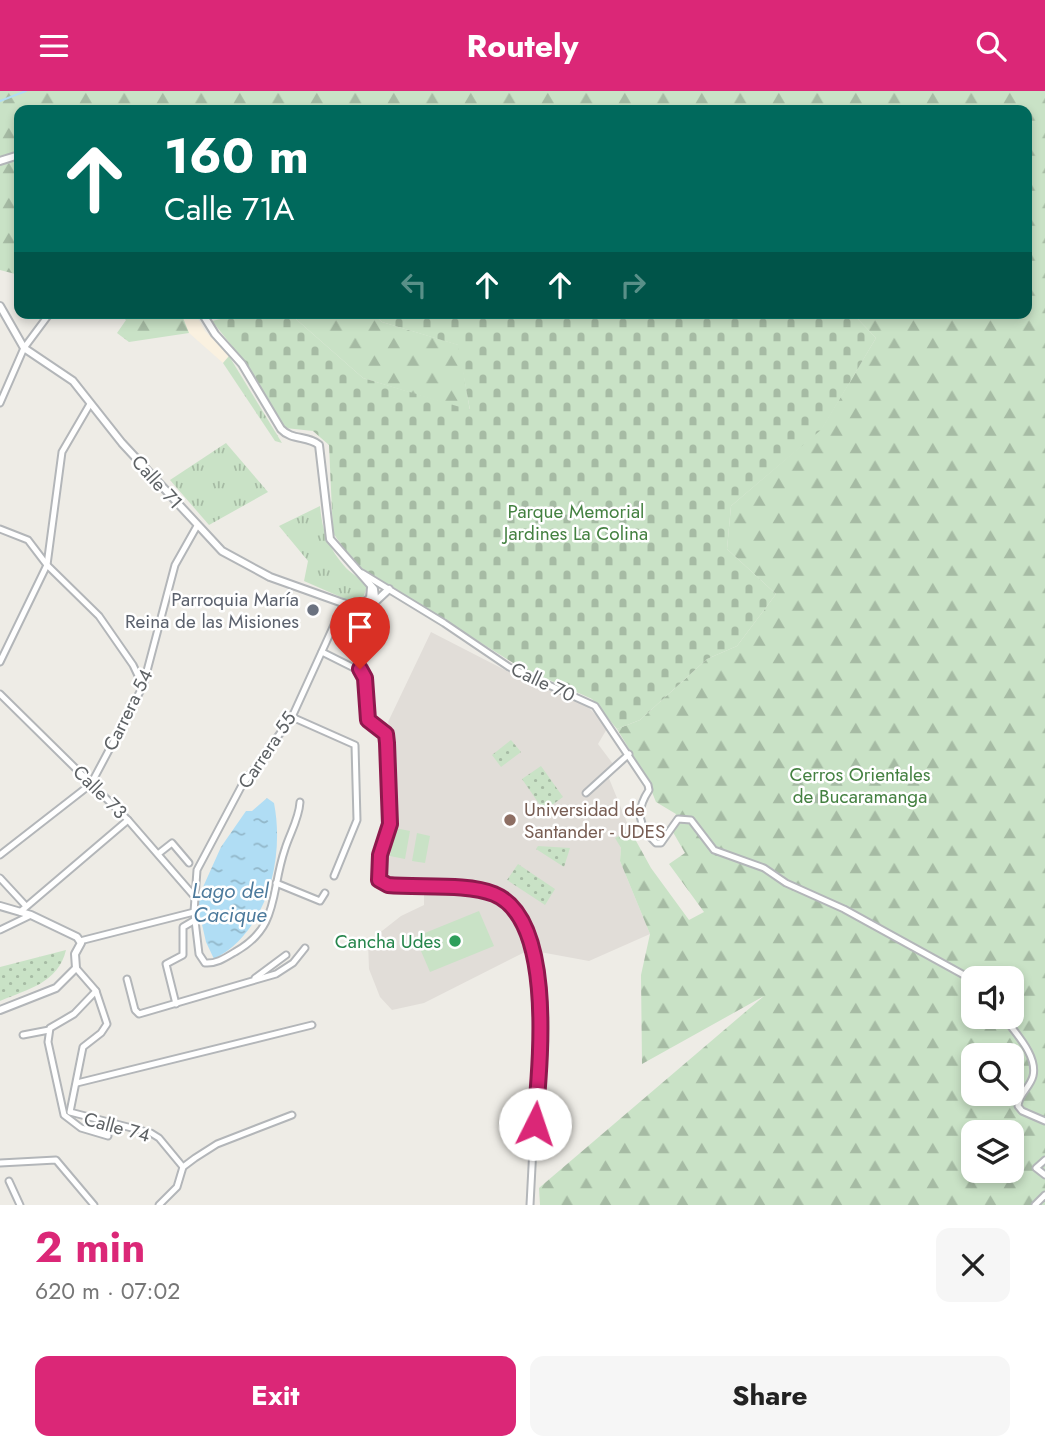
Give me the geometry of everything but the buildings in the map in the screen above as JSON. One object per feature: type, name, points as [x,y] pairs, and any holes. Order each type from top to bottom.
[{"type":"street","name":"Calle 71","points":[[0,306],[24,348],[74,381],[90,404],[222,551],[251,569],[354,607],[371,605]]},
{"type":"street","points":[[0,403],[24,348],[46,319]]},
{"type":"street","name":"Calle 70","points":[[206,319],[215,334],[242,364],[281,429],[290,437],[312,440],[319,445],[326,530],[333,544],[368,581]]},
{"type":"street","points":[[0,662],[47,565],[62,452],[90,404]]},
{"type":"street","name":"Carrera 54","points":[[0,856],[91,783],[143,686],[175,565],[197,526]]},
{"type":"street","points":[[0,529],[28,540],[47,565],[99,616],[133,665],[143,686]]},
{"type":"street","name":"Calle 70","points":[[353,568],[509,667],[595,706],[649,788],[639,812],[649,835],[659,844],[678,819],[691,820],[714,850],[764,868],[786,883],[844,909],[961,973]]},
{"type":"street","points":[[368,581],[375,593],[371,605]]},
{"type":"street","points":[[354,607],[363,605],[371,596],[368,581]]},
{"type":"street","points":[[371,605],[389,589]]},
{"type":"street","name":"Carrera 55","points":[[276,883],[261,934],[253,942],[215,963],[205,963],[201,959],[194,912],[197,870],[228,809],[292,717],[344,603]]},
{"type":"street","points":[[322,652],[364,673],[368,720],[386,734],[390,824],[380,855],[379,880],[398,886],[484,891],[501,898],[517,916],[539,971],[539,1058],[530,1205]]},
{"type":"street","name":"Calle 73","points":[[0,694],[128,820],[194,896]]},
{"type":"street","points":[[292,717],[355,745],[358,820],[334,876]]},
{"type":"street","points":[[586,793],[629,754]]},
{"type":"street","points":[[300,802],[299,813],[276,883],[320,901],[326,893]]},
{"type":"street","points":[[20,912],[128,820]]},
{"type":"street","points":[[158,854],[172,843],[188,863]]},
{"type":"street","points":[[0,878],[25,905]]},
{"type":"street","points":[[0,906],[30,915],[80,941],[194,912]]},
{"type":"street","points":[[0,930],[30,915]]},
{"type":"street","points":[[176,1004],[166,966],[185,952],[185,924],[195,923]]},
{"type":"street","points":[[0,1010],[56,988],[76,968],[80,941]]},
{"type":"street","points":[[127,979],[137,1013],[176,1004],[286,969],[305,948]]},
{"type":"street","points":[[253,980],[286,955]]},
{"type":"street","name":"Calle 74","points":[[76,968],[96,991],[106,1027],[83,1047],[77,1083],[69,1107],[74,1115],[124,1128],[143,1129],[159,1138],[183,1167]]},
{"type":"street","points":[[23,1035],[49,1030],[74,1014],[96,991]]},
{"type":"street","points":[[77,1083],[312,1025]]},
{"type":"street","points":[[1013,1029],[1026,1048],[1033,1067],[1033,1076],[1019,1097],[1019,1109],[1045,1121]]},
{"type":"street","points":[[49,1030],[48,1042],[64,1115],[81,1128],[108,1136]]},
{"type":"street","points":[[159,1205],[177,1187],[183,1167],[217,1144],[292,1115]]},
{"type":"street","points":[[0,1163],[56,1160],[94,1205]]},
{"type":"street","points":[[1045,1160],[1036,1168],[1045,1175]]},
{"type":"street","points":[[9,1181],[17,1204]]},
{"type":"street","points":[[1035,1205],[1045,1195]]},
{"type":"shaded area","points":[[183,319],[198,319],[205,331],[229,356],[223,363],[189,333]]},
{"type":"shaded area","name":"Universidad de Santander - UDES","points":[[431,632],[505,670],[588,707],[608,727],[598,744],[613,764],[606,771],[630,830],[616,838],[621,848],[620,861],[650,934],[589,961],[540,952],[523,953],[424,1003],[392,1010],[380,997],[369,969],[368,942],[401,916],[424,905],[424,883],[394,880],[386,872],[393,825],[392,734],[388,722]]},
{"type":"green space","name":"Cerros Orientales de Bucaramanga","points":[[0,91],[1045,91],[1045,1205],[540,1205],[539,1188],[764,996],[642,1064],[641,975],[650,934],[620,861],[621,848],[615,838],[630,830],[651,868],[689,920],[704,912],[669,864],[685,853],[670,827],[676,814],[656,802],[645,775],[617,729],[640,720],[707,659],[737,646],[776,594],[727,549],[731,506],[822,428],[876,338],[858,319],[1032,319],[1032,105],[14,105],[14,274],[0,270]]},
{"type":"green space","points":[[183,319],[189,333],[129,342],[117,333],[126,320]]},
{"type":"green space","points":[[296,319],[379,319],[459,345],[470,411],[363,378]]},
{"type":"green space","name":"Parque Memorial Jardines La Colina","points":[[296,319],[363,378],[470,410],[458,345],[379,319],[858,319],[876,338],[822,429],[731,506],[727,549],[776,594],[737,646],[707,659],[640,720],[617,729],[592,699],[518,666],[355,564],[333,533],[329,445],[313,431],[285,428],[248,366],[212,321]]},
{"type":"green space","points":[[229,356],[282,443],[275,441],[223,363]]},
{"type":"green space","points":[[226,443],[268,492],[209,525],[170,480]]},
{"type":"green space","points":[[320,506],[325,532],[335,554],[367,587],[362,601],[352,602],[304,581],[308,561],[279,526]]},
{"type":"green space","points":[[511,740],[521,752],[501,767],[492,755]]},
{"type":"green space","points":[[541,766],[563,797],[544,811],[522,779]]},
{"type":"green space","points":[[395,828],[410,831],[405,859],[390,856]]},
{"type":"green space","points":[[417,833],[430,836],[425,863],[412,861]]},
{"type":"green space","points":[[538,846],[570,848],[564,867],[536,849]]},
{"type":"green space","points":[[518,864],[555,889],[545,905],[507,880]]},
{"type":"green space","name":"Cancha Udes","points":[[479,911],[494,946],[430,972],[415,937]]},
{"type":"green space","points":[[66,950],[62,961],[49,977],[0,1001],[0,967]]},
{"type":"water","name":"Lago del Cacique","points":[[267,798],[274,803],[277,825],[274,870],[268,892],[247,931],[232,947],[214,959],[206,942],[198,907],[199,896],[221,847],[246,811],[252,811]]},
{"type":"waterway","points":[[0,101],[26,91]]},
{"type":"place","name":"Parroquia María Reina de las Misiones","points":[[313,610]]},
{"type":"place","name":"Universidad de Santander - UDES","points":[[510,820]]},
{"type":"place","name":"Cancha Udes","points":[[455,941]]},
{"type":"route","points":[[360,669],[365,678],[368,720],[382,729],[387,743],[390,824],[380,855],[379,880],[388,885],[475,890],[493,894],[508,903],[524,931],[539,971],[541,994],[535,1124]]}]
